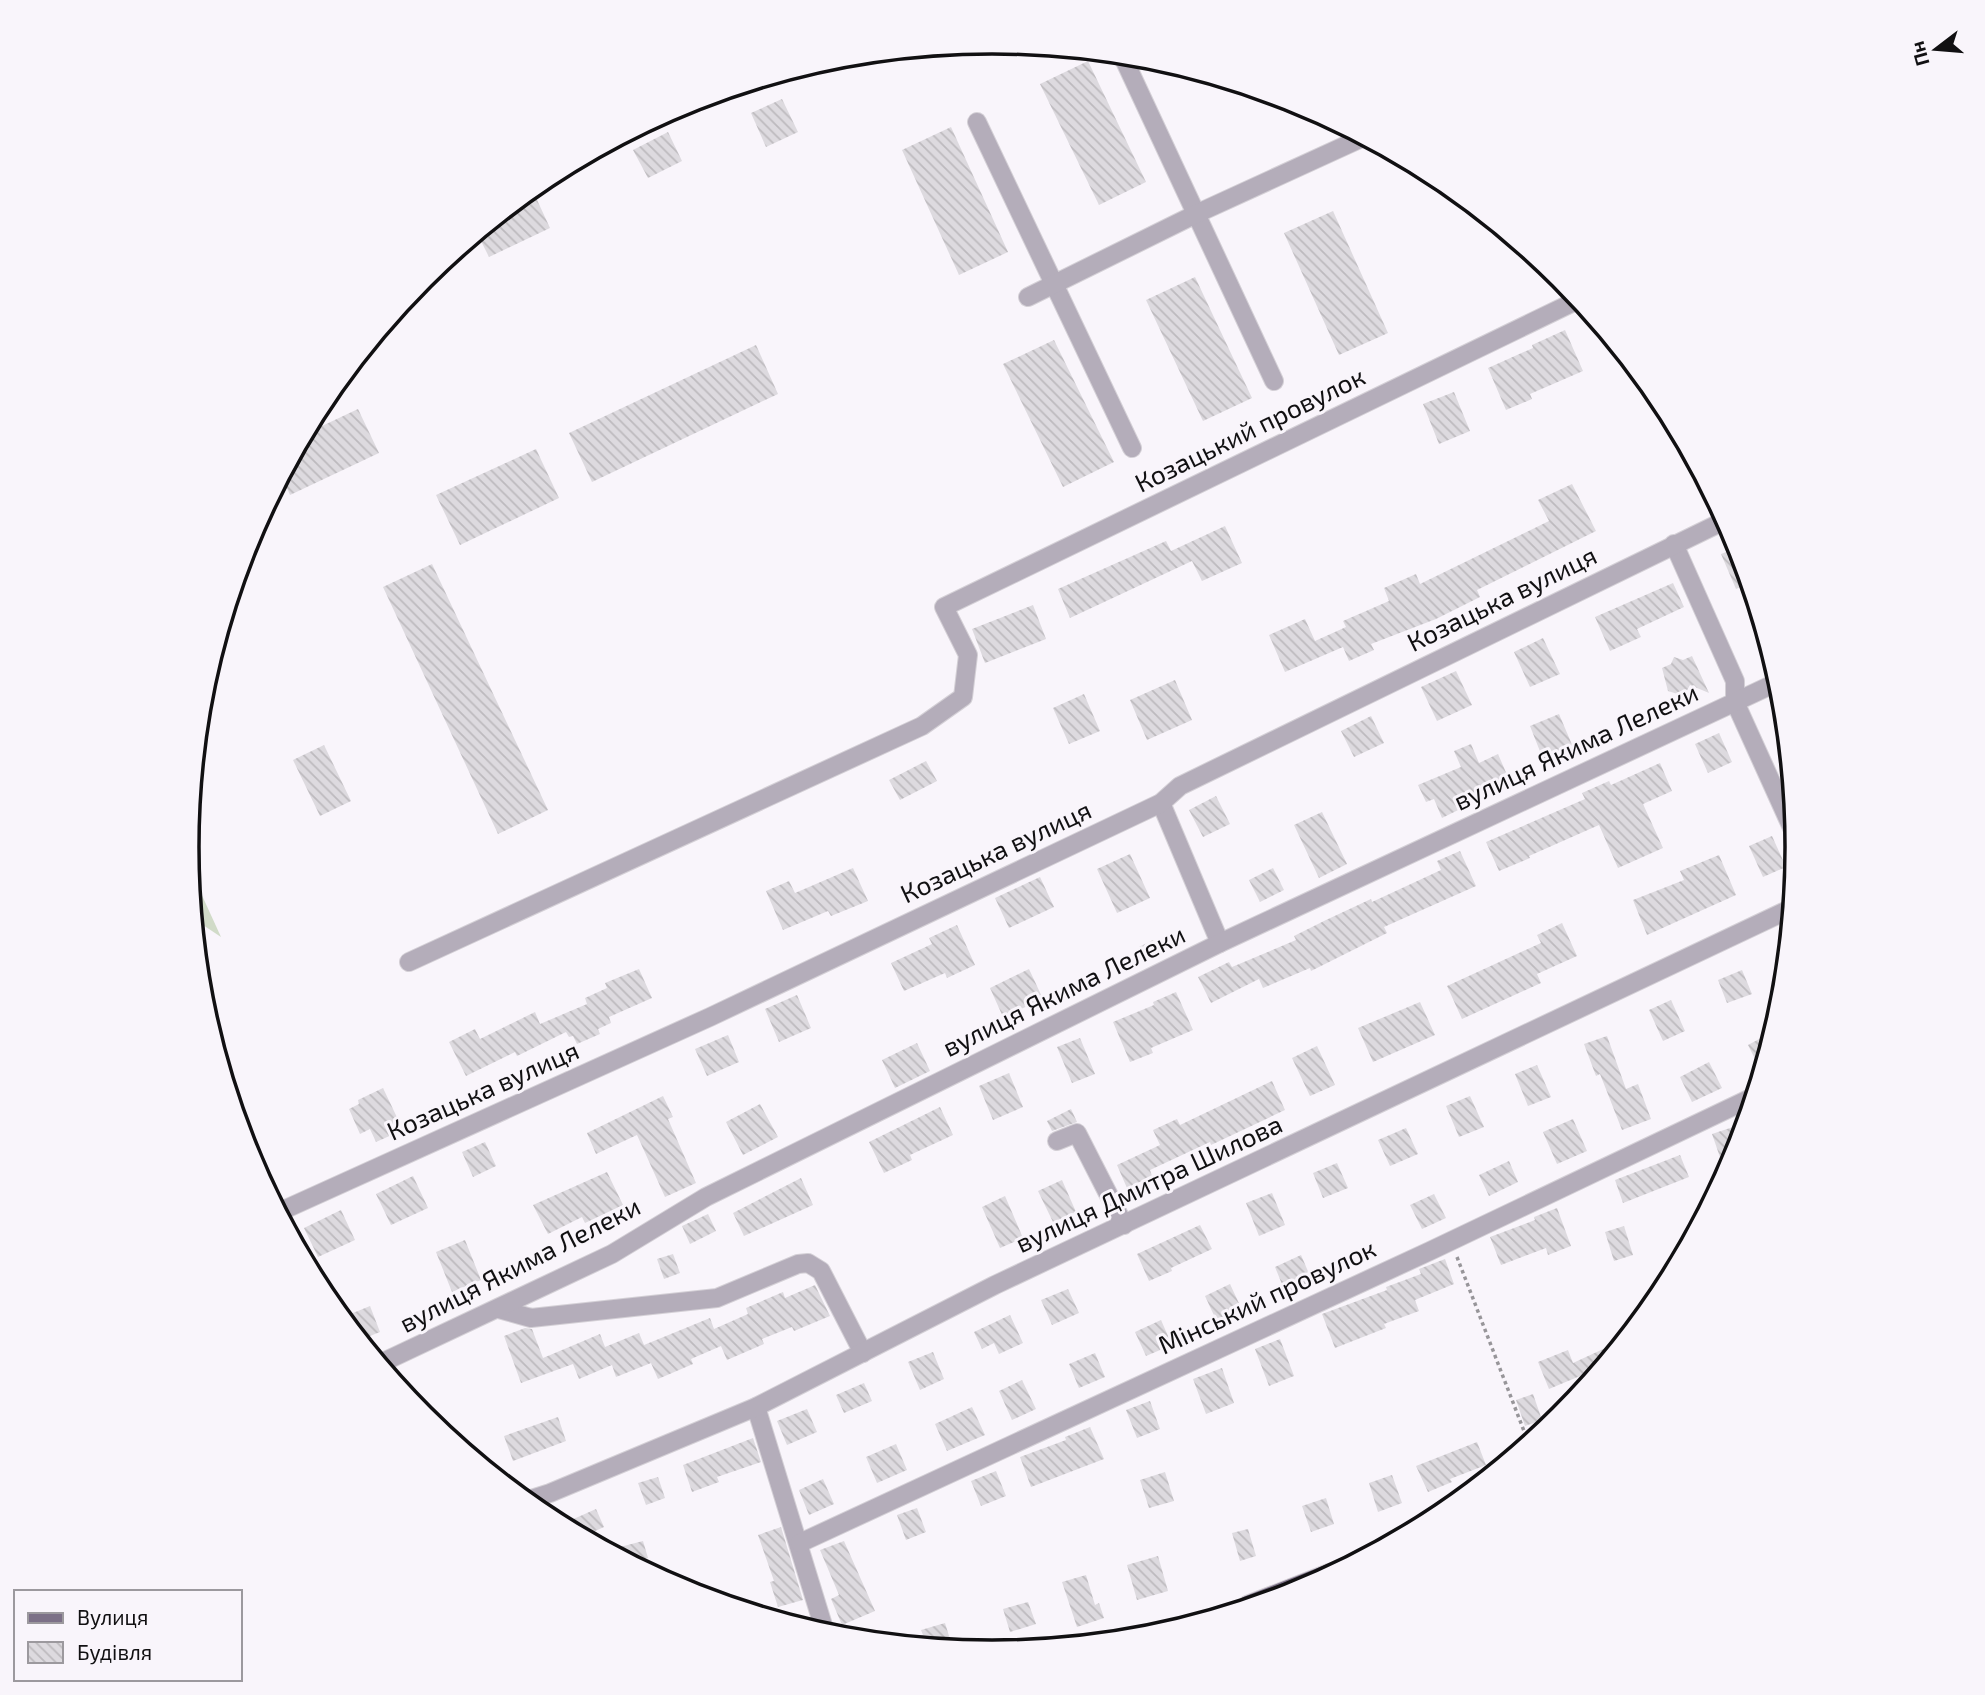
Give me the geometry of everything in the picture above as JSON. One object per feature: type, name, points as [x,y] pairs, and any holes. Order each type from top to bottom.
[{"type":"street","points":[[1127,66],[1274,381]]},
{"type":"street","points":[[977,122],[1132,448]]},
{"type":"street","points":[[1028,297],[1196,214],[1354,142]]},
{"type":"street","name":"Козацький провулок","points":[[409,962],[922,726],[963,697],[968,655],[944,607],[1570,304]]},
{"type":"street","name":"Козацька вулиця","points":[[287,1208],[710,1017],[1161,803],[1180,786],[1716,524]]},
{"type":"street","points":[[1674,544],[1735,681],[1735,702],[1785,812]]},
{"type":"street","name":"вулиця Якима Лелеки","points":[[388,1361],[612,1254],[706,1197],[1220,943],[1769,686]]},
{"type":"street","points":[[1161,803],[1220,943]]},
{"type":"street","name":"вулиця Дмитра Шилова","points":[[538,1497],[756,1408],[995,1285],[1783,912]]},
{"type":"street","name":"Мінський провулок","points":[[800,1543],[1451,1241],[1744,1101]]},
{"type":"street","points":[[1057,1141],[1077,1133],[1124,1225]]},
{"type":"street","points":[[499,1309],[531,1318],[718,1298],[797,1264],[808,1263],[821,1270],[863,1353]]},
{"type":"street","points":[[756,1408],[822,1622]]},
{"type":"path","points":[[1451,1241],[1525,1435]]},
{"type":"green space","points":[[201,893],[221,937],[204,925]]},
{"type":"building","points":[[1088,61],[1146,182],[1099,205],[1040,84]]},
{"type":"building","points":[[782,99],[798,132],[766,147],[751,113]]},
{"type":"building","points":[[951,127],[1008,252],[959,275],[902,150]]},
{"type":"building","points":[[668,132],[682,161],[648,178],[633,150]]},
{"type":"building","points":[[537,199],[550,228],[489,257],[481,241]]},
{"type":"building","points":[[1333,211],[1388,333],[1339,355],[1284,233]]},
{"type":"building","points":[[1195,277],[1252,398],[1203,421],[1146,300]]},
{"type":"building","points":[[1565,330],[1583,371],[1530,394],[1532,399],[1506,410],[1488,368]]},
{"type":"building","points":[[1054,340],[1114,462],[1063,487],[1003,364]]},
{"type":"building","points":[[756,345],[778,394],[592,482],[569,433]]},
{"type":"building","points":[[1454,392],[1470,431],[1439,444],[1423,404]]},
{"type":"building","points":[[358,409],[379,453],[290,495],[286,487],[321,426]]},
{"type":"building","points":[[536,449],[559,498],[460,545],[436,495]]},
{"type":"building","points":[[1572,484],[1596,531],[1477,590],[1480,597],[1436,619],[1371,644],[1374,650],[1349,661],[1343,647],[1285,672],[1269,635],[1305,619],[1315,641],[1346,627],[1343,621],[1389,601],[1384,588],[1416,574],[1420,584],[1549,521],[1538,500]]},
{"type":"building","points":[[1225,526],[1242,563],[1202,581],[1192,561],[1070,618],[1058,589],[1166,541],[1171,551]]},
{"type":"building","points":[[1728,551],[1742,587],[1736,589],[1721,554]]},
{"type":"building","points":[[432,564],[548,810],[498,834],[383,587]]},
{"type":"building","points":[[1673,583],[1684,607],[1637,629],[1641,637],[1610,651],[1595,617]]},
{"type":"building","points":[[1033,605],[1046,639],[985,663],[972,629]]},
{"type":"building","points":[[1543,638],[1560,674],[1530,687],[1514,652]]},
{"type":"building","points":[[1692,656],[1709,693],[1690,685],[1684,696],[1668,691],[1662,668],[1671,664],[1674,657],[1683,660]]},
{"type":"building","points":[[1456,671],[1472,705],[1437,721],[1421,687]]},
{"type":"building","points":[[1175,680],[1192,720],[1147,740],[1130,700]]},
{"type":"building","points":[[1084,694],[1100,731],[1069,744],[1053,708]]},
{"type":"building","points":[[1559,714],[1573,747],[1543,759],[1530,726]]},
{"type":"building","points":[[1371,716],[1384,743],[1354,757],[1341,731]]},
{"type":"building","points":[[1719,733],[1732,762],[1708,773],[1695,744]]},
{"type":"building","points":[[1471,744],[1479,763],[1498,754],[1511,784],[1442,818],[1434,799],[1426,802],[1418,785],[1461,767],[1454,751]]},
{"type":"building","points":[[324,745],[351,801],[320,816],[293,760]]},
{"type":"building","points":[[926,761],[937,781],[900,800],[889,780]]},
{"type":"building","points":[[1660,763],[1672,791],[1643,804],[1663,848],[1618,868],[1599,825],[1499,871],[1486,842],[1585,799],[1582,793],[1609,781],[1611,785]]},
{"type":"building","points":[[1216,796],[1230,824],[1203,837],[1189,810]]},
{"type":"building","points":[[1322,812],[1347,864],[1319,878],[1294,825]]},
{"type":"building","points":[[1772,836],[1785,867],[1763,877],[1749,846]]},
{"type":"building","points":[[1460,851],[1476,886],[1384,927],[1387,933],[1311,971],[1310,968],[1263,988],[1259,979],[1211,1003],[1198,977],[1229,962],[1232,967],[1296,940],[1294,936],[1326,920],[1441,870],[1437,861]]},
{"type":"building","points":[[1130,854],[1150,898],[1117,913],[1097,869]]},
{"type":"building","points":[[1719,855],[1736,895],[1647,935],[1633,900],[1684,880],[1680,871]]},
{"type":"building","points":[[853,868],[868,901],[831,916],[828,911],[783,930],[766,891],[789,881],[795,893]]},
{"type":"building","points":[[1273,868],[1284,890],[1260,902],[1249,880]]},
{"type":"building","points":[[1040,877],[1054,907],[1009,928],[995,898]]},
{"type":"building","points":[[1562,923],[1577,956],[1537,974],[1541,983],[1462,1019],[1447,986],[1541,943],[1537,935]]},
{"type":"building","points":[[957,925],[975,965],[947,978],[945,973],[904,991],[891,963],[932,944],[929,938]]},
{"type":"building","points":[[1153,940],[1159,954],[1146,961],[1139,947]]},
{"type":"building","points":[[639,969],[652,998],[609,1017],[611,1023],[598,1029],[600,1034],[577,1044],[573,1036],[569,1037],[566,1032],[517,1056],[515,1052],[466,1076],[449,1042],[475,1029],[480,1039],[535,1012],[540,1024],[587,1004],[585,998],[607,988],[605,983]]},
{"type":"building","points":[[1029,969],[1043,999],[1003,1017],[990,988]]},
{"type":"building","points":[[1742,970],[1752,994],[1727,1003],[1718,980]]},
{"type":"building","points":[[1176,992],[1193,1030],[1151,1048],[1153,1053],[1130,1062],[1113,1022],[1154,1005],[1153,1002]]},
{"type":"building","points":[[797,995],[811,1028],[779,1042],[765,1009]]},
{"type":"building","points":[[1671,1000],[1685,1031],[1663,1041],[1649,1010]]},
{"type":"building","points":[[1420,1002],[1435,1035],[1373,1062],[1358,1028]]},
{"type":"building","points":[[728,1035],[739,1062],[707,1076],[695,1049]]},
{"type":"building","points":[[1607,1036],[1626,1089],[1638,1084],[1651,1119],[1622,1130],[1600,1074],[1596,1076],[1584,1044]]},
{"type":"building","points":[[1763,1037],[1756,1062],[1748,1045]]},
{"type":"building","points":[[1080,1038],[1095,1074],[1072,1083],[1057,1047]]},
{"type":"building","points":[[917,1043],[930,1071],[895,1088],[882,1060]]},
{"type":"building","points":[[1317,1046],[1335,1085],[1310,1096],[1292,1058]]},
{"type":"building","points":[[1709,1062],[1722,1088],[1692,1102],[1680,1077]]},
{"type":"building","points":[[1537,1065],[1551,1097],[1528,1106],[1515,1074]]},
{"type":"building","points":[[1009,1073],[1023,1107],[993,1120],[979,1086]]},
{"type":"building","points":[[1272,1081],[1285,1110],[1150,1170],[1152,1176],[1127,1188],[1117,1165],[1160,1145],[1153,1130],[1177,1119],[1180,1125]]},
{"type":"building","points":[[383,1088],[403,1130],[376,1142],[370,1129],[360,1134],[349,1109],[359,1104],[358,1100]]},
{"type":"building","points":[[663,1096],[673,1117],[668,1119],[696,1183],[665,1197],[637,1135],[596,1154],[587,1133]]},
{"type":"building","points":[[1470,1096],[1484,1127],[1459,1137],[1446,1106]]},
{"type":"building","points":[[760,1104],[778,1137],[743,1155],[726,1122]]},
{"type":"building","points":[[940,1107],[953,1135],[910,1155],[912,1160],[884,1173],[869,1142]]},
{"type":"building","points":[[1071,1109],[1077,1122],[1052,1131],[1047,1121]]},
{"type":"building","points":[[1573,1119],[1587,1151],[1557,1164],[1543,1132]]},
{"type":"building","points":[[1734,1126],[1721,1160],[1712,1134]]},
{"type":"building","points":[[1406,1128],[1418,1154],[1390,1166],[1378,1140]]},
{"type":"building","points":[[485,1142],[496,1166],[473,1177],[462,1152]]},
{"type":"building","points":[[1680,1155],[1689,1177],[1623,1203],[1615,1180]]},
{"type":"building","points":[[1509,1161],[1518,1182],[1489,1196],[1479,1175]]},
{"type":"building","points":[[1337,1163],[1348,1188],[1323,1198],[1313,1173]]},
{"type":"building","points":[[607,1172],[623,1205],[585,1223],[582,1217],[548,1234],[533,1205]]},
{"type":"building","points":[[413,1176],[428,1208],[391,1225],[376,1194]]},
{"type":"building","points":[[801,1178],[813,1205],[744,1236],[733,1213]]},
{"type":"building","points":[[1062,1180],[1076,1212],[1053,1222],[1038,1191]]},
{"type":"building","points":[[1272,1193],[1285,1225],[1259,1236],[1246,1203]]},
{"type":"building","points":[[1434,1194],[1446,1218],[1422,1229],[1410,1205]]},
{"type":"building","points":[[1005,1196],[1023,1238],[1000,1248],[982,1207]]},
{"type":"building","points":[[1557,1208],[1571,1246],[1548,1255],[1546,1248],[1501,1265],[1490,1237],[1535,1220],[1534,1217]]},
{"type":"building","points":[[341,1210],[355,1240],[318,1257],[304,1228]]},
{"type":"building","points":[[708,1214],[716,1231],[690,1244],[682,1226]]},
{"type":"building","points":[[1200,1225],[1212,1249],[1149,1281],[1137,1254]]},
{"type":"building","points":[[1624,1226],[1633,1255],[1614,1261],[1605,1232]]},
{"type":"building","points":[[465,1240],[481,1280],[452,1292],[436,1252]]},
{"type":"building","points":[[673,1254],[680,1273],[664,1279],[657,1259]]},
{"type":"building","points":[[1301,1255],[1313,1283],[1286,1294],[1275,1267]]},
{"type":"building","points":[[1445,1259],[1454,1284],[1415,1300],[1419,1311],[1384,1324],[1386,1328],[1335,1348],[1322,1314],[1387,1290],[1386,1287],[1421,1274],[1419,1269]]},
{"type":"building","points":[[1230,1284],[1243,1312],[1218,1324],[1205,1296]]},
{"type":"building","points":[[815,1285],[830,1316],[794,1331],[792,1327],[762,1339],[764,1344],[727,1360],[721,1346],[691,1359],[693,1364],[658,1379],[651,1363],[616,1377],[612,1365],[579,1379],[573,1364],[521,1383],[504,1336],[525,1328],[532,1329],[543,1358],[600,1334],[605,1347],[639,1333],[644,1345],[710,1318],[714,1329],[748,1314],[746,1308],[783,1292],[785,1298]]},
{"type":"building","points":[[1068,1289],[1079,1313],[1052,1325],[1041,1300]]},
{"type":"building","points":[[370,1306],[380,1332],[368,1337],[351,1314]]},
{"type":"building","points":[[1010,1315],[1023,1343],[999,1354],[994,1343],[982,1349],[974,1332]]},
{"type":"building","points":[[1161,1320],[1172,1345],[1146,1356],[1135,1332]]},
{"type":"building","points":[[1280,1339],[1294,1376],[1269,1386],[1255,1349]]},
{"type":"building","points":[[1609,1346],[1587,1373],[1549,1389],[1538,1362],[1568,1350],[1573,1363]]},
{"type":"building","points":[[933,1352],[944,1379],[920,1390],[908,1362]]},
{"type":"building","points":[[1095,1353],[1105,1377],[1079,1388],[1069,1364]]},
{"type":"building","points":[[1222,1368],[1234,1403],[1206,1414],[1193,1379]]},
{"type":"building","points":[[1022,1380],[1036,1409],[1012,1420],[999,1391]]},
{"type":"building","points":[[864,1383],[872,1401],[844,1413],[836,1395]]},
{"type":"building","points":[[1533,1394],[1542,1419],[1525,1426],[1516,1400]]},
{"type":"building","points":[[1150,1401],[1160,1429],[1137,1438],[1126,1410]]},
{"type":"building","points":[[972,1407],[985,1435],[947,1451],[935,1424]]},
{"type":"building","points":[[807,1409],[817,1432],[787,1445],[777,1421]]},
{"type":"building","points":[[558,1417],[566,1441],[513,1461],[504,1436]]},
{"type":"building","points":[[1090,1427],[1104,1459],[1031,1487],[1020,1457],[1066,1440],[1065,1437]]},
{"type":"building","points":[[753,1438],[761,1462],[717,1477],[719,1482],[692,1492],[683,1465]]},
{"type":"building","points":[[1477,1442],[1486,1465],[1450,1479],[1452,1482],[1428,1492],[1416,1466]]},
{"type":"building","points":[[896,1444],[907,1470],[877,1483],[866,1457]]},
{"type":"building","points":[[996,1471],[1006,1496],[981,1506],[971,1481]]},
{"type":"building","points":[[1165,1472],[1174,1501],[1149,1508],[1140,1480]]},
{"type":"building","points":[[1392,1475],[1402,1503],[1378,1512],[1369,1483]]},
{"type":"building","points":[[658,1477],[665,1498],[646,1505],[638,1483]]},
{"type":"building","points":[[823,1479],[834,1504],[809,1515],[799,1490]]},
{"type":"building","points":[[1326,1498],[1334,1524],[1311,1532],[1302,1506]]},
{"type":"building","points":[[917,1508],[926,1532],[906,1540],[897,1515]]},
{"type":"building","points":[[596,1509],[604,1527],[593,1532],[572,1520]]},
{"type":"building","points":[[781,1527],[803,1600],[778,1607],[770,1582],[774,1581],[758,1535]]},
{"type":"building","points":[[1248,1529],[1256,1556],[1240,1561],[1232,1533]]},
{"type":"building","points":[[643,1541],[648,1558],[643,1559],[620,1547]]},
{"type":"building","points":[[844,1541],[875,1611],[842,1625],[831,1599],[839,1595],[820,1550]]},
{"type":"building","points":[[1158,1556],[1168,1591],[1137,1600],[1127,1565]]},
{"type":"building","points":[[1086,1575],[1095,1605],[1099,1603],[1104,1618],[1077,1627],[1062,1582]]},
{"type":"building","points":[[1028,1602],[1036,1624],[1010,1632],[1003,1609]]},
{"type":"building","points":[[945,1623],[950,1639],[918,1637],[923,1635],[921,1630]]}]
